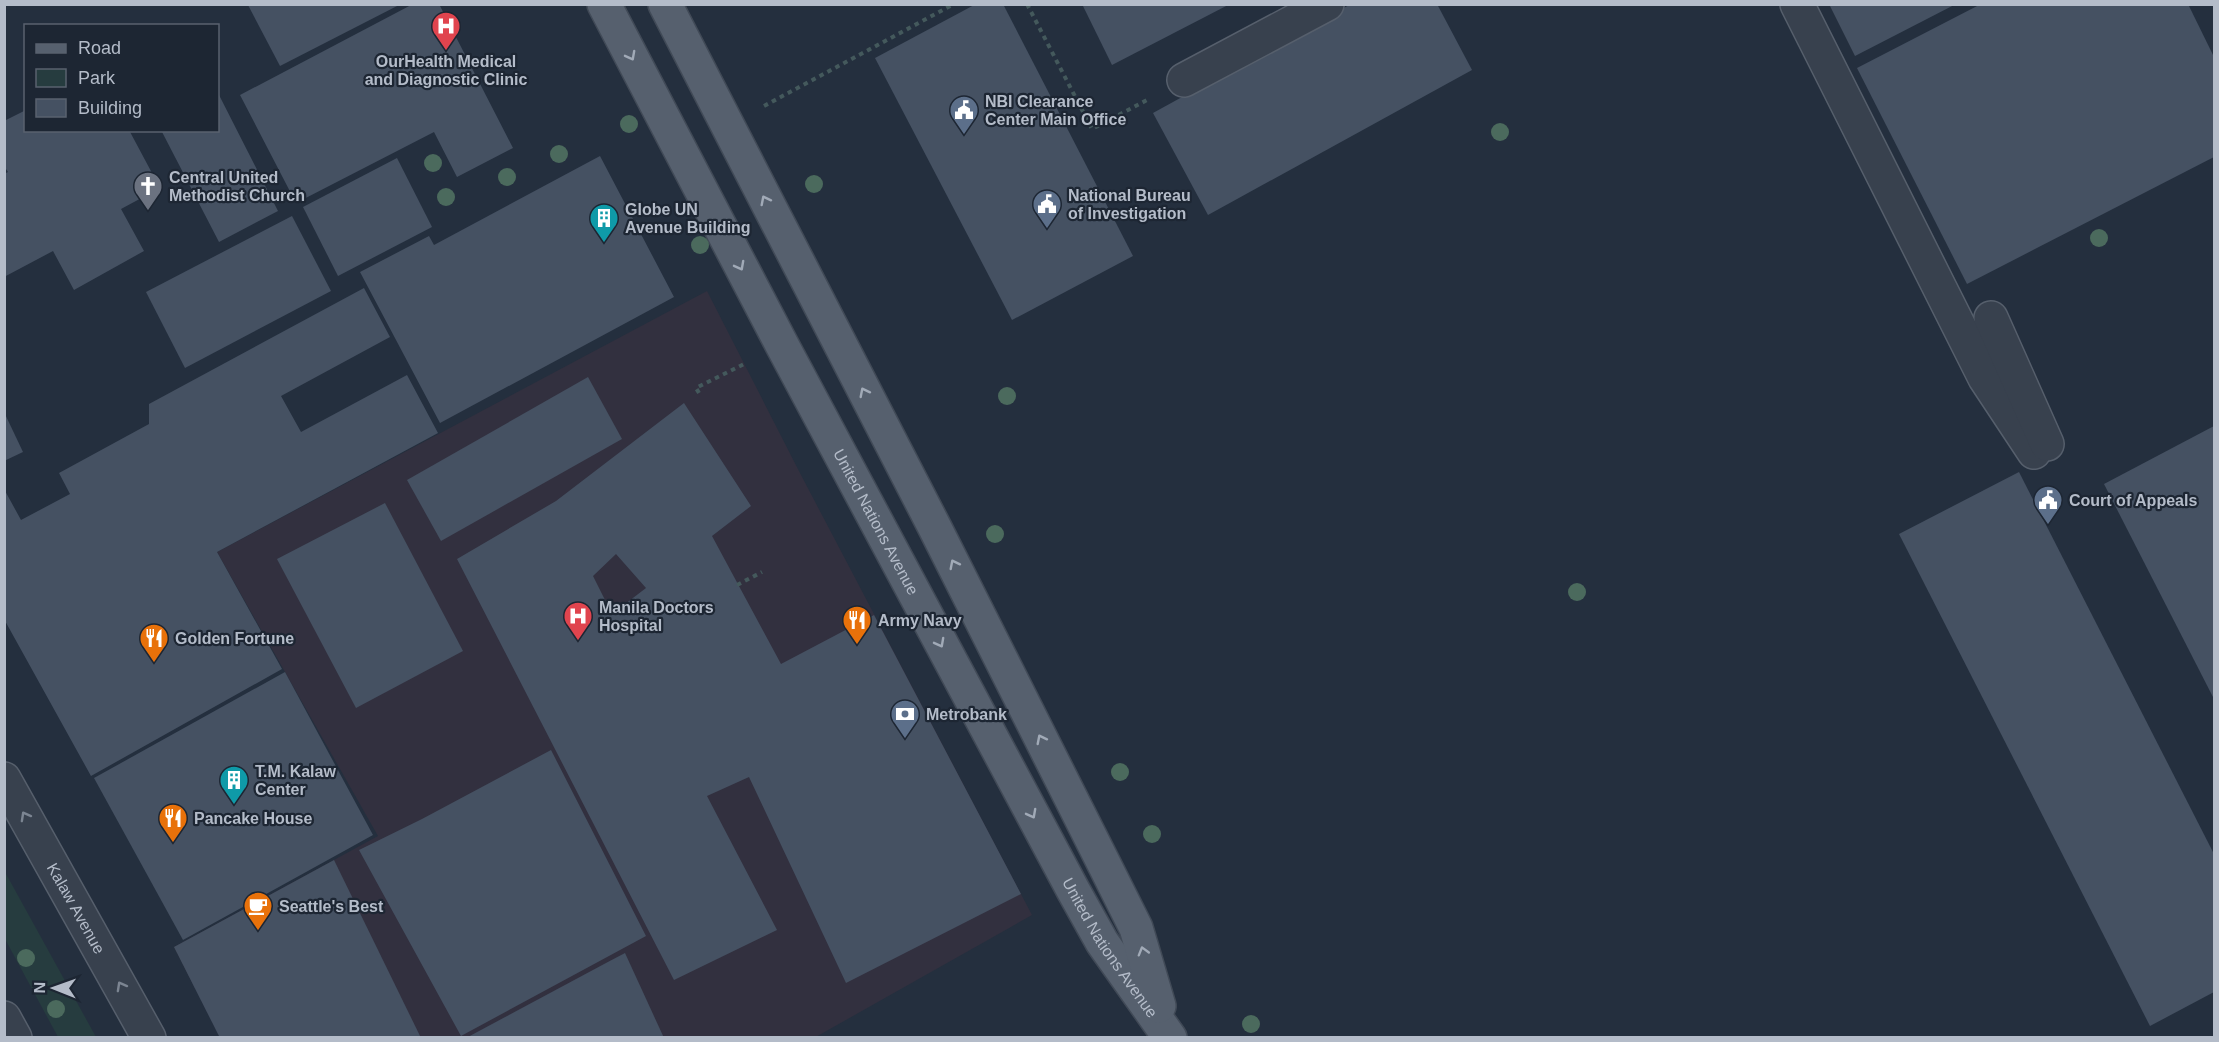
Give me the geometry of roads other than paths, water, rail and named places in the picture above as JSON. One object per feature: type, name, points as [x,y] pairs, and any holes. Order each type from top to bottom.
[{"type":"main road","name":"United Nations Avenue","points":[[604,4],[782,345],[1073,890],[1102,942],[1168,1033]]},
{"type":"main road","name":"United Nations Avenue","points":[[665,4],[935,528],[1136,928],[1168,1033]]},
{"type":"main road","points":[[1073,890],[1105,866]]},
{"type":"street","points":[[1184,80],[1327,4]]},
{"type":"street","points":[[1797,4],[1985,378],[2041,449],[1991,318]]},
{"type":"street","name":"Kalaw Avenue","points":[[4,779],[149,1038]]},
{"type":"street","points":[[4,1018],[15,1038]]},
{"type":"place","name":"OurHealth Medical and Diagnostic Clinic","points":[[446,52]]},
{"type":"place","name":"NBI Clearance Center Main Office","points":[[964,136]]},
{"type":"place","name":"Central United Methodist Church","points":[[148,212]]},
{"type":"place","name":"National Bureau of Investigation","points":[[1047,230]]},
{"type":"place","name":"Globe UN Avenue Building","points":[[604,244]]},
{"type":"place","name":"Court of Appeals","points":[[2048,526]]},
{"type":"place","name":"Manila Doctors Hospital","points":[[578,642]]},
{"type":"place","name":"Army Navy","points":[[857,646]]},
{"type":"place","name":"Golden Fortune","points":[[154,664]]},
{"type":"place","name":"Metrobank","points":[[905,740]]},
{"type":"place","name":"T.M. Kalaw Center","points":[[234,806]]},
{"type":"place","name":"Pancake House","points":[[173,844]]},
{"type":"place","name":"Seattle's Best","points":[[258,932]]}]
